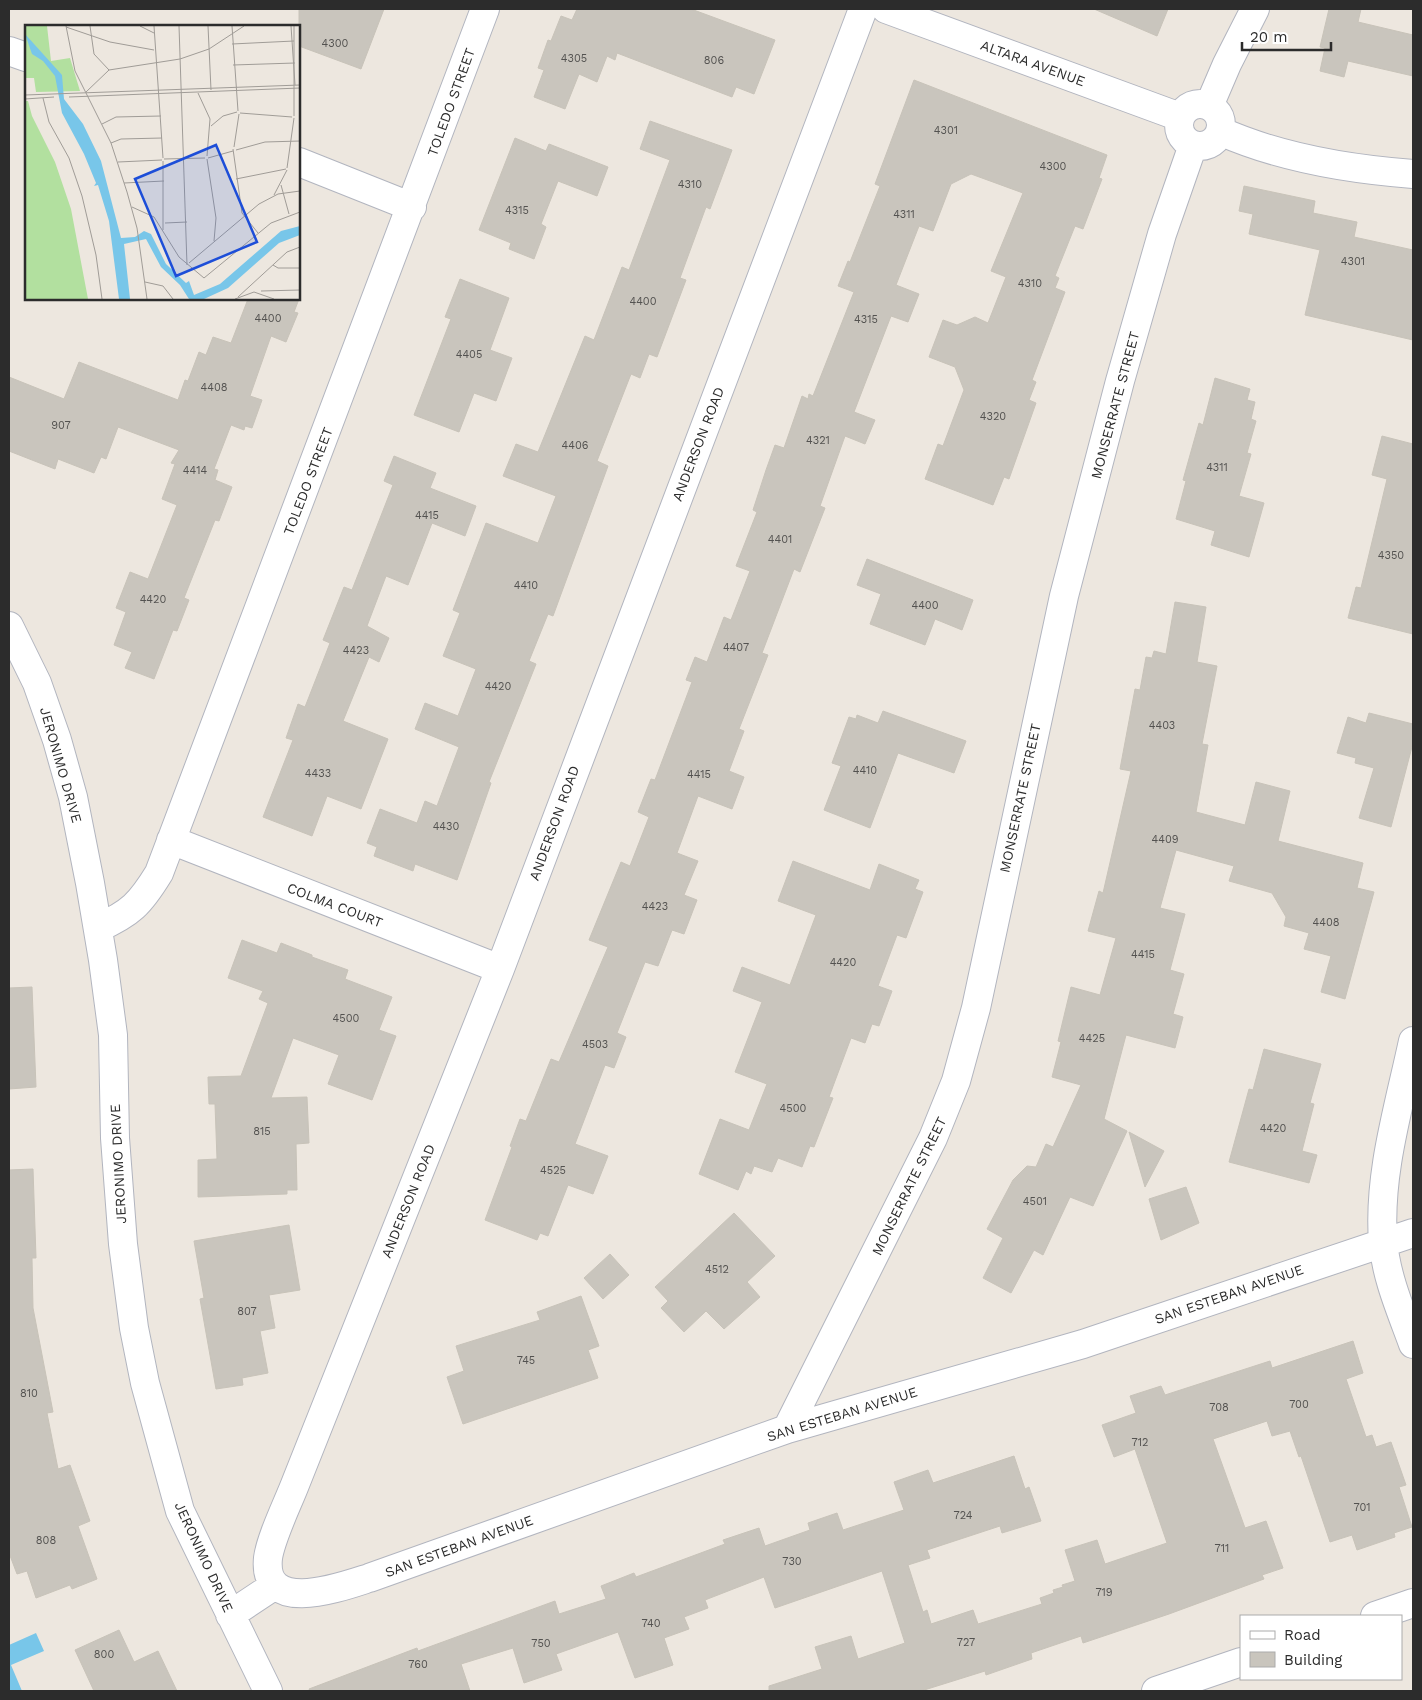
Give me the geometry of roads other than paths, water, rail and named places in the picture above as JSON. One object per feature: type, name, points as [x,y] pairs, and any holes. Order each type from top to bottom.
[{"type":"street","name":"TOLEDO STREET","points":[[98,928],[124,916],[145,896],[159,873],[486,9]]},
{"type":"street","name":"ANDERSON ROAD","points":[[275,1585],[271,1578],[268,1558],[500,969],[863,9]]},
{"type":"street","name":"ALTARA AVENUE","points":[[886,9],[1180,117]]},
{"type":"street","points":[[1209,106],[1227,64],[1255,9]]},
{"type":"street","points":[[9,50],[25,57]]},
{"type":"street","points":[[1196,105],[1209,106],[1220,120],[1220,131],[1212,142],[1206,145],[1193,145],[1182,136],[1179,123],[1180,117],[1189,107],[1196,105]]},
{"type":"street","points":[[1220,131],[1245,143],[1292,156],[1372,170],[1413,174]]},
{"type":"street","name":"MONSERRATE STREET","points":[[787,1428],[933,1138],[956,1081],[976,1008],[1064,596],[1162,234],[1193,145]]},
{"type":"street","points":[[300,162],[412,206]]},
{"type":"street","name":"JERONIMO DRIVE","points":[[9,626],[37,684],[57,740],[73,797],[98,928],[113,1035],[118,1188],[136,1337],[160,1445],[180,1511],[268,1691]]},
{"type":"street","name":"COLMA COURT","points":[[171,840],[500,969]]},
{"type":"street","points":[[1413,1041],[1384,1182],[1384,1243],[1393,1288],[1413,1344]]},
{"type":"street","name":"SAN ESTEBAN AVENUE","points":[[275,1585],[282,1590],[303,1594],[323,1593],[370,1578],[787,1428],[1083,1344],[1413,1233]]},
{"type":"street","points":[[230,1615],[275,1585]]},
{"type":"street","points":[[1378,1615],[1413,1603]]},
{"type":"street","points":[[1156,1691],[1240,1662]]},
{"type":"water","points":[[36,1633],[44,1651],[11,1665],[22,1691],[9,1691],[9,1645]]}]
